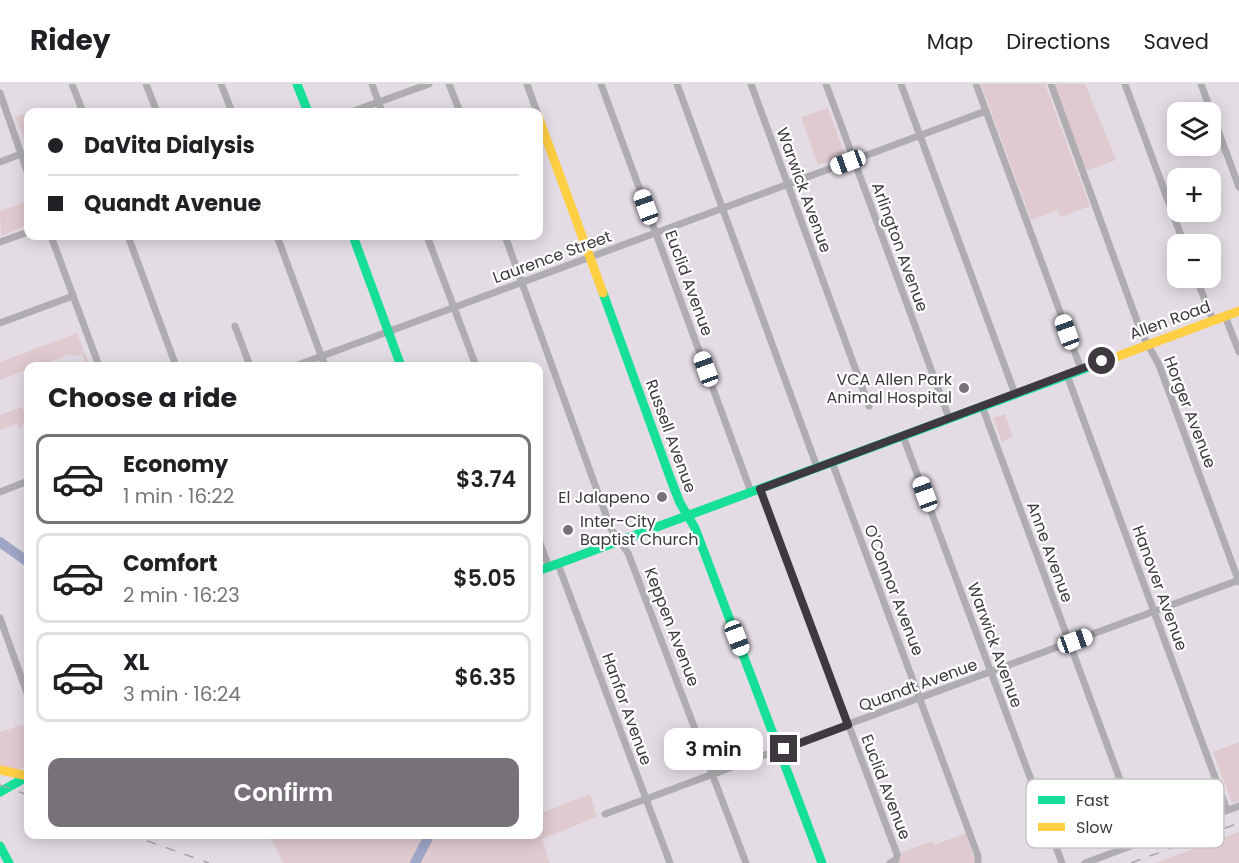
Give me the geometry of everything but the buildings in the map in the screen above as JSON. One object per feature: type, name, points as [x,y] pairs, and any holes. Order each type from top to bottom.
[{"type":"street","points":[[72,84],[81,108]]},
{"type":"street","points":[[146,84],[155,108]]},
{"type":"street","points":[[221,84],[230,108]]},
{"type":"street","points":[[297,84],[306,108]]},
{"type":"street","points":[[372,84],[380,108]]},
{"type":"street","points":[[363,108],[429,84]]},
{"type":"street","points":[[449,84],[458,108]]},
{"type":"street","name":"Russell Avenue","points":[[527,84],[536,108]]},
{"type":"street","name":"Euclid Avenue","points":[[601,84],[656,232],[848,725],[894,861]]},
{"type":"street","points":[[677,84],[817,467]]},
{"type":"street","name":"Warwick Avenue","points":[[751,84],[869,406]]},
{"type":"street","name":"Arlington Avenue","points":[[826,84],[949,418]]},
{"type":"street","points":[[901,84],[1015,394]]},
{"type":"street","points":[[976,84],[1081,369]]},
{"type":"street","name":"Horger Avenue","points":[[1051,84],[1141,332],[1167,385],[1239,581]]},
{"type":"street","points":[[1125,84],[1180,234]]},
{"type":"street","points":[[1201,84],[1239,186]]},
{"type":"street","points":[[0,93],[24,163]]},
{"type":"street","name":"Laurence Street","points":[[306,362],[986,111]]},
{"type":"street","name":"Russell Avenue","points":[[543,128],[671,480],[695,528],[822,863]]},
{"type":"street","points":[[0,162],[21,154]]},
{"type":"street","points":[[0,242],[24,233]]},
{"type":"street","points":[[52,240],[98,362]]},
{"type":"street","points":[[129,240],[175,362]]},
{"type":"street","points":[[278,240],[323,362]]},
{"type":"street","points":[[354,240],[399,362]]},
{"type":"street","points":[[429,240],[475,362]]},
{"type":"street","name":"Keppen Avenue","points":[[506,240],[611,529],[628,553],[746,863]]},
{"type":"street","points":[[1200,288],[1213,320]]},
{"type":"street","points":[[0,323],[73,296]]},
{"type":"street","name":"Allen Road","points":[[543,569],[1239,310]]},
{"type":"street","points":[[1226,316],[1239,352]]},
{"type":"street","points":[[235,326],[248,362]]},
{"type":"street","name":"Hanover Avenue","points":[[1067,375],[1216,779]]},
{"type":"street","name":"Anne Avenue","points":[[982,406],[1120,779]]},
{"type":"street","name":"Warwick Avenue","points":[[903,436],[1031,779]]},
{"type":"street","name":"O'Connor Avenue","points":[[832,462],[978,856],[978,863]]},
{"type":"street","points":[[0,492],[24,483]]},
{"type":"street","name":"Hanfor Avenue","points":[[543,546],[554,565],[670,863]]},
{"type":"street","name":"Quandt Avenue","points":[[605,814],[1239,581]]},
{"type":"street","points":[[0,618],[24,685]]},
{"type":"street","points":[[0,770],[24,775]]},
{"type":"street","points":[[0,792],[24,778]]},
{"type":"street","name":"Hanover Avenue","points":[[1224,802],[1227,810]]},
{"type":"street","points":[[1224,811],[1239,806]]},
{"type":"street","points":[[0,846],[9,863]]},
{"type":"street","name":"Warwick Avenue","points":[[1056,848],[1062,863]]},
{"type":"street","points":[[1085,863],[1126,848]]},
{"type":"shaded area","points":[[981,84],[1045,84],[1090,206],[1061,217],[1057,210],[1031,220]]},
{"type":"shaded area","points":[[1054,84],[1085,84],[1116,160],[1086,171]]},
{"type":"shaded area","points":[[828,108],[845,155],[818,165],[801,117]]},
{"type":"shaded area","points":[[24,114],[24,140],[16,117]]},
{"type":"shaded area","points":[[24,202],[24,227],[1,236],[0,211]]},
{"type":"shaded area","points":[[77,333],[88,362],[85,362],[82,354],[74,356],[70,354],[48,362],[24,362],[24,371],[0,380],[0,362]]},
{"type":"shaded area","points":[[22,407],[24,422],[22,428],[19,428],[17,424],[0,430],[0,415]]},
{"type":"shaded area","points":[[1005,414],[1013,437],[1002,442],[993,418]]},
{"type":"shaded area","points":[[24,724],[24,767],[15,771],[0,765],[0,732]]},
{"type":"shaded area","points":[[1239,742],[1239,801],[1232,803],[1213,752]]},
{"type":"shaded area","points":[[590,794],[597,817],[543,839],[543,812]]},
{"type":"shaded area","points":[[1239,832],[1239,863],[1155,863],[1196,848],[1224,848],[1224,838]]},
{"type":"shaded area","points":[[966,833],[975,863],[898,863],[900,853],[932,841],[934,845]]},
{"type":"shaded area","points":[[271,839],[542,839],[550,863],[283,863]]},
{"type":"waterway","points":[[0,542],[24,559]]},
{"type":"waterway","points":[[415,863],[427,839]]},
{"type":"railway","points":[[0,785],[24,794]]},
{"type":"railway","points":[[1224,829],[1239,823]]},
{"type":"railway","points":[[142,839],[209,863]]},
{"type":"railway","points":[[1131,863],[1172,848]]},
{"type":"traffic: fast","points":[[297,84],[306,108]]},
{"type":"traffic: fast","points":[[354,240],[400,362]]},
{"type":"traffic: fast","points":[[603,293],[671,480],[680,503],[695,528],[822,863]]},
{"type":"traffic: fast","points":[[543,569],[1097,364]]},
{"type":"traffic: fast","points":[[0,792],[24,778]]},
{"type":"traffic: fast","points":[[0,846],[9,863]]},
{"type":"traffic: slow","points":[[543,130],[603,293]]},
{"type":"traffic: slow","points":[[1097,364],[1239,311]]},
{"type":"traffic: slow","points":[[0,770],[24,775]]},
{"type":"place","name":"VCA Allen Park Animal Hospital","points":[[964,388]]},
{"type":"place","name":"El Jalapeno","points":[[662,497]]},
{"type":"place","name":"Inter-City Baptist Church","points":[[568,530]]},
{"type":"route","points":[[784,749],[848,725],[760,489],[1102,361]]}]
